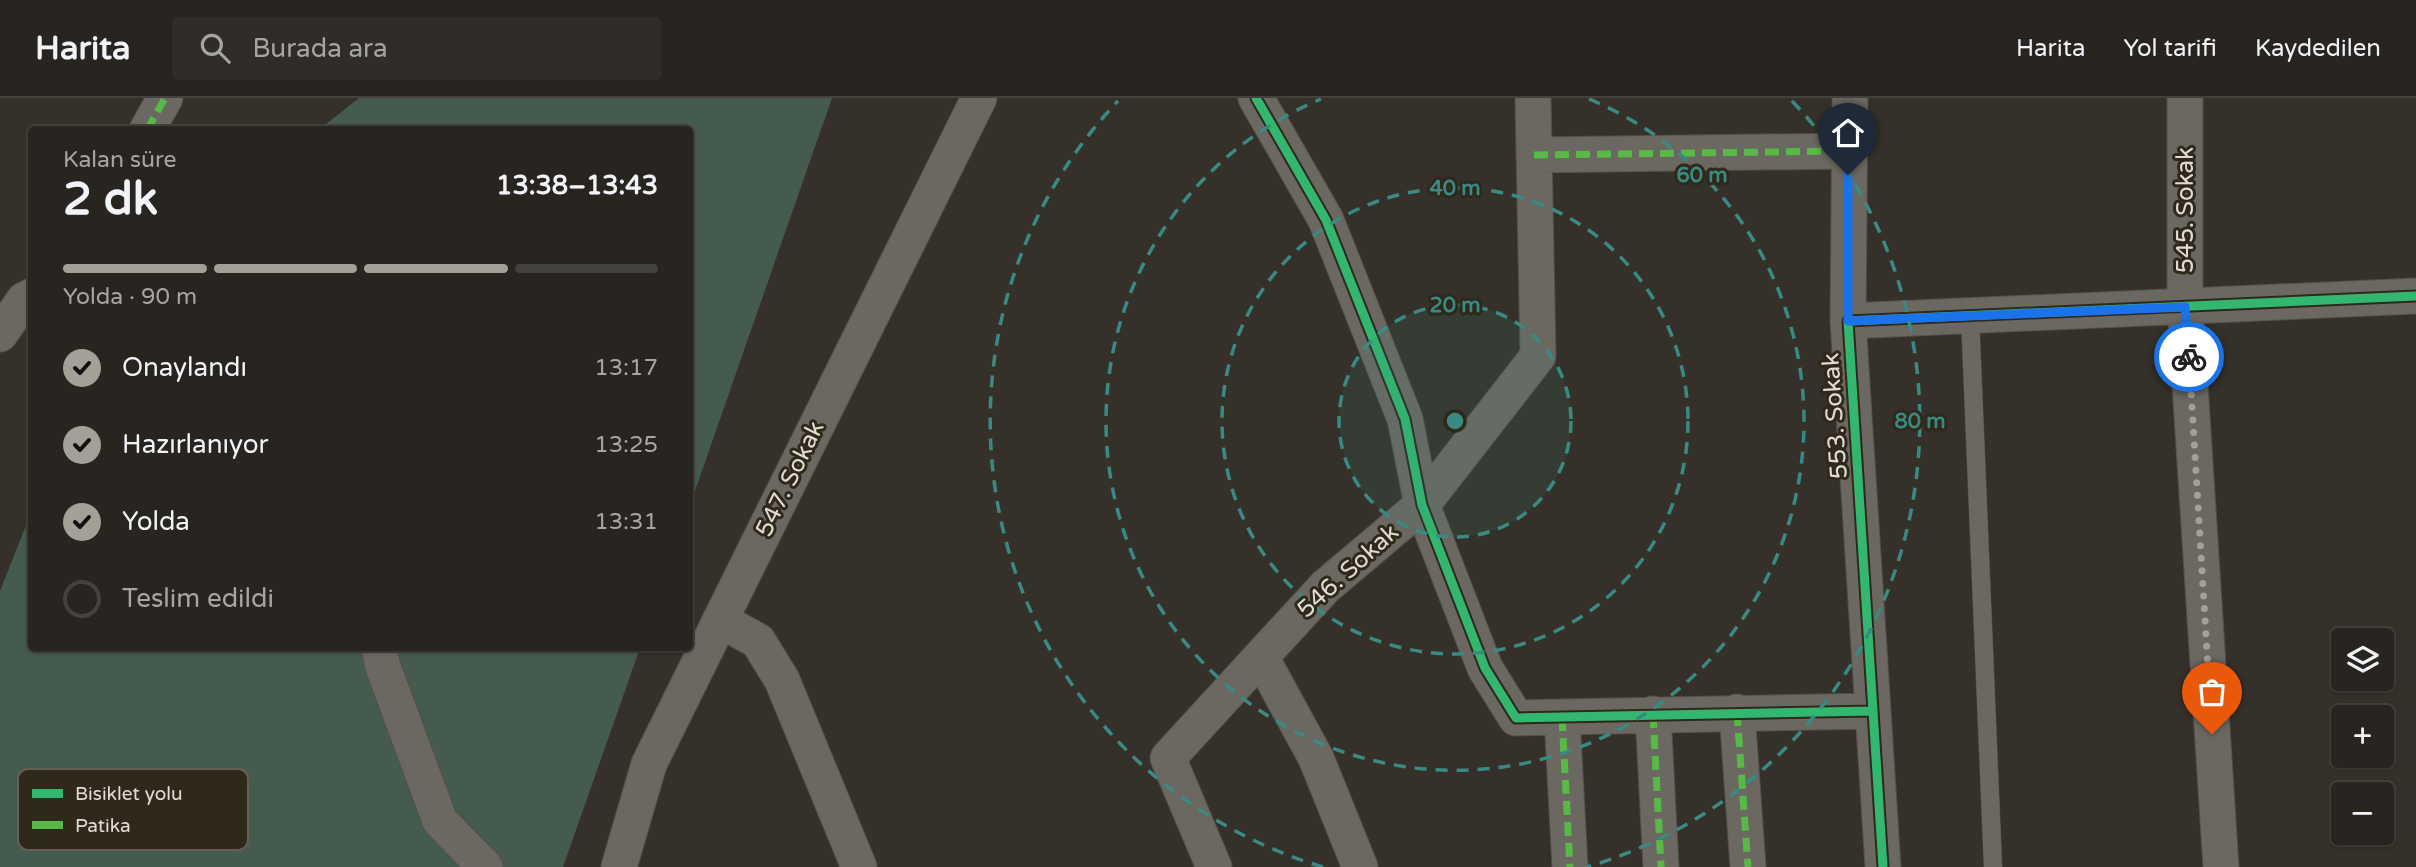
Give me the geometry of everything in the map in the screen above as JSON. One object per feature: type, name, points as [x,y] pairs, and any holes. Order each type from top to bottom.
[{"type":"street","points":[[149,126],[165,98]]},
{"type":"street","name":"547. Sokak","points":[[619,867],[649,764],[979,98]]},
{"type":"street","points":[[1256,98],[1326,220],[1405,419],[1422,505],[1485,668],[1516,718],[1873,711]]},
{"type":"street","name":"546. Sokak","points":[[1214,867],[1168,758],[1325,587],[1422,505],[1538,356],[1533,98]]},
{"type":"street","points":[[1848,321],[1850,98]]},
{"type":"street","name":"545. Sokak","points":[[2185,98],[2185,307],[2221,867]]},
{"type":"street","points":[[1534,155],[1848,151]]},
{"type":"street","name":"553. Sokak","points":[[1882,867],[1848,321],[2416,296]]},
{"type":"street","points":[[0,334],[28,298]]},
{"type":"street","points":[[720,620],[758,640],[782,680],[859,867]]},
{"type":"street","points":[[380,651],[383,667],[440,821],[485,867]]},
{"type":"street","points":[[1261,657],[1316,758],[1360,867]]},
{"type":"street","points":[[1737,712],[1748,867]]},
{"type":"street","points":[[1653,714],[1661,867]]},
{"type":"street","points":[[1562,717],[1570,867]]},
{"type":"lane","points":[[1970,316],[1993,867]]},
{"type":"green space","points":[[359,98],[832,98],[693,496],[693,126],[324,126]]},
{"type":"green space","points":[[28,521],[28,651],[639,651],[563,867],[0,867],[0,591]]},
{"type":"marked path","points":[[149,126],[165,98]]},
{"type":"marked path","points":[[1534,155],[1848,151]]},
{"type":"marked path","points":[[1737,712],[1748,867]]},
{"type":"marked path","points":[[1653,714],[1661,867]]},
{"type":"marked path","points":[[1562,717],[1570,867]]},
{"type":"cycle path","points":[[1256,98],[1326,220],[1405,419],[1422,505],[1485,668],[1516,718],[1873,711]]},
{"type":"cycle path","points":[[1883,867],[1848,321],[2416,296]]},
{"type":"way so far","points":[[2189,357],[2212,734]]},
{"type":"route","points":[[1848,175],[1848,321],[2185,307],[2189,357]]}]
